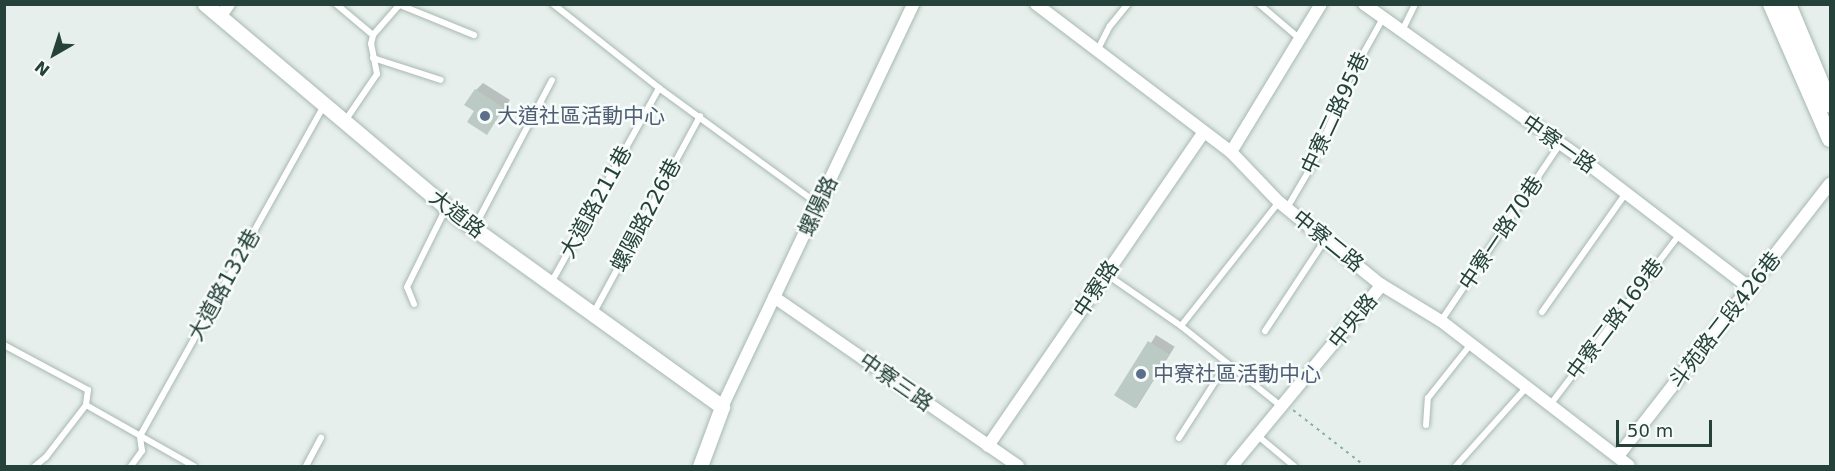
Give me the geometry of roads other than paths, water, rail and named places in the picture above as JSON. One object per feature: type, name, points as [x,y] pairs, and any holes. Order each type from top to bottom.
[{"type":"main road","points":[[1771,4],[1830,139]]},
{"type":"main road","points":[[1788,4],[1830,105]]},
{"type":"street","name":"大道路","points":[[205,4],[225,11],[324,105],[474,229],[722,407]]},
{"type":"street","name":"螺陽路","points":[[722,407],[912,4]]},
{"type":"street","name":"中寮二路","points":[[1036,4],[1231,152],[1283,205],[1382,285],[1441,321],[1629,466]]},
{"type":"street","points":[[1231,152],[1321,4]]},
{"type":"street","name":"中寮一路","points":[[1364,4],[1627,193],[1750,288]]},
{"type":"street","name":"中寮路","points":[[988,446],[1204,132]]},
{"type":"street","name":"斗苑路二段426巷","points":[[1618,456],[1830,184]]},
{"type":"street","name":"中央路","points":[[1232,466],[1382,285]]},
{"type":"street","name":"中寮三路","points":[[774,297],[1018,466]]},
{"type":"street","points":[[700,466],[722,407]]},
{"type":"lane","points":[[336,4],[373,35]]},
{"type":"lane","points":[[553,4],[659,88],[819,204]]},
{"type":"lane","points":[[1097,51],[1110,26],[1128,4]]},
{"type":"lane","points":[[1259,4],[1300,39]]},
{"type":"lane","points":[[1402,31],[1415,4]]},
{"type":"lane","points":[[345,122],[377,74],[370,44],[373,35],[400,5],[474,35]]},
{"type":"lane","name":"中寮二路95巷","points":[[1181,326],[1283,205],[1314,162],[1347,81],[1383,18]]},
{"type":"lane","points":[[374,58],[441,80]]},
{"type":"lane","points":[[474,229],[552,80]]},
{"type":"lane","name":"大道路211巷","points":[[551,284],[659,88]]},
{"type":"lane","name":"大道路132巷","points":[[131,466],[142,451],[140,436],[324,105]]},
{"type":"lane","name":"螺陽路226巷","points":[[592,314],[700,117]]},
{"type":"lane","name":"中寮一路70巷","points":[[1441,321],[1560,144]]},
{"type":"lane","points":[[1542,312],[1627,193]]},
{"type":"lane","points":[[414,304],[407,287],[446,207]]},
{"type":"lane","name":"中寮二路169巷","points":[[1550,405],[1681,233]]},
{"type":"lane","points":[[1265,331],[1325,239]]},
{"type":"lane","points":[[1106,274],[1181,326],[1284,406]]},
{"type":"lane","points":[[1426,425],[1428,399],[1471,344]]},
{"type":"lane","points":[[4,345],[88,390],[86,405],[46,457],[35,466]]},
{"type":"lane","points":[[1179,438],[1227,363]]},
{"type":"lane","points":[[1456,466],[1527,387]]},
{"type":"lane","points":[[86,405],[194,466]]},
{"type":"lane","points":[[1257,435],[1294,466]]},
{"type":"lane","points":[[306,466],[321,438]]},
{"type":"place","name":"大道社區活動中心","points":[[485,116]]},
{"type":"place","name":"中寮社區活動中心","points":[[1141,374]]}]
